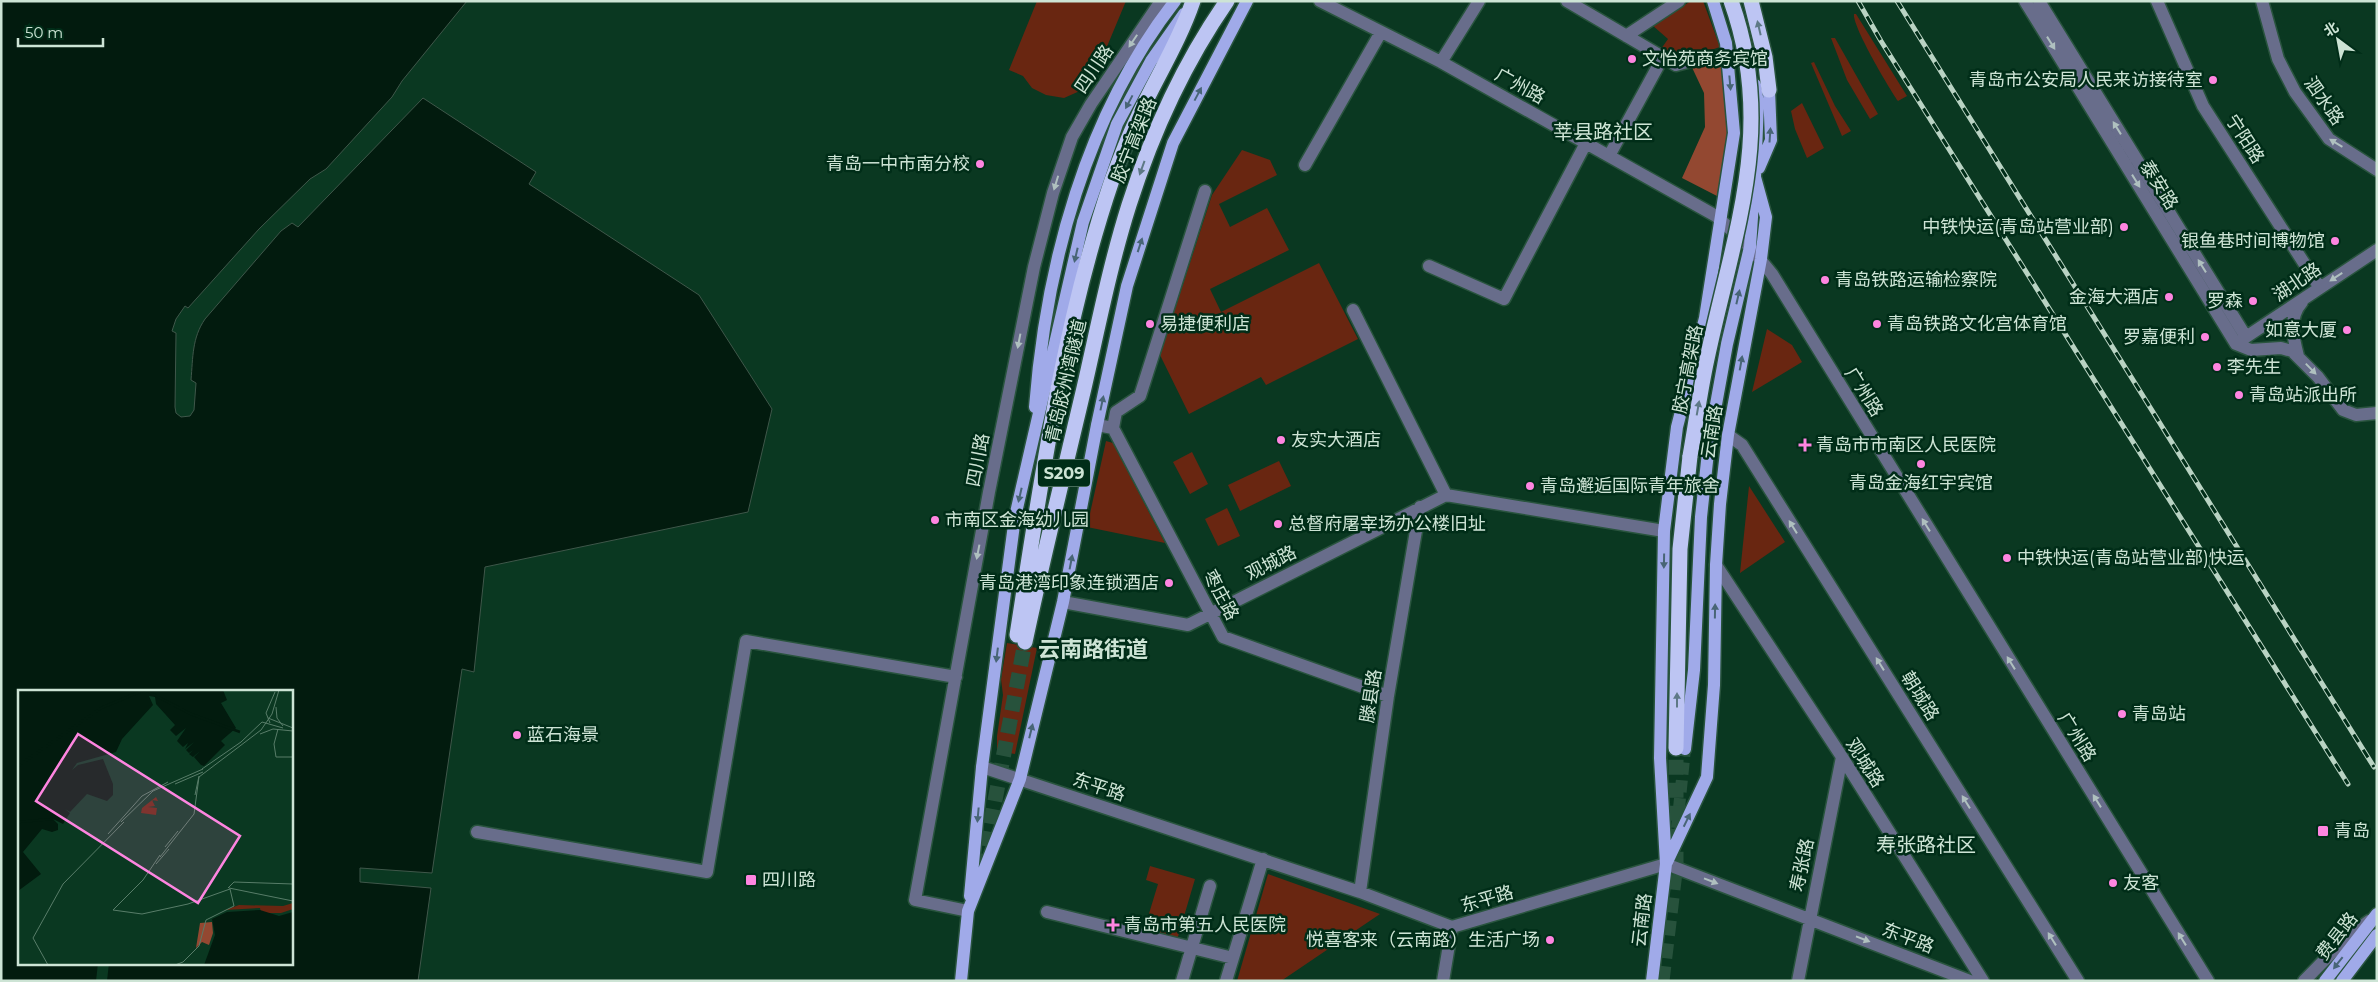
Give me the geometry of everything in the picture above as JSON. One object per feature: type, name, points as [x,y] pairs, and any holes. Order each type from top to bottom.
[{"type":"highway","name":"青岛胶州湾隧道","points":[[1103,305],[1021,642],[1055,407],[1078,299],[1113,180],[1137,118],[1184,30],[1193,1]]},
{"type":"highway","name":"胶宁高架路","points":[[1103,305],[1128,206],[1160,123],[1196,52],[1227,1]]},
{"type":"highway","name":"胶宁高架路","points":[[1681,749],[1680,549],[1690,456],[1707,358],[1738,231],[1749,157],[1751,117],[1748,79],[1742,43],[1731,1]]},
{"type":"highway","points":[[1751,1],[1765,57],[1769,90]]},
{"type":"main road","points":[[1032,447],[1037,377],[1054,278],[1079,184],[1108,112],[1141,52],[1175,1]]},
{"type":"main road","points":[[961,981],[982,767],[1015,517],[1083,222],[1117,124],[1151,61],[1193,1]]},
{"type":"main road","points":[[968,911],[1020,779],[1063,602],[1097,424],[1127,286],[1173,143],[1246,1]]},
{"type":"main road","name":"云南路","points":[[1652,981],[1666,864],[1660,758],[1664,531],[1677,428],[1705,318],[1734,133],[1726,43],[1713,1]]},
{"type":"main road","name":"云南路","points":[[1666,864],[1707,777],[1714,685],[1716,565],[1728,435],[1766,217],[1755,177],[1758,103],[1748,39],[1739,1]]},
{"type":"main road","points":[[1681,749],[1694,670],[1701,517],[1709,443],[1727,344],[1750,247],[1755,177],[1771,140],[1769,90]]},
{"type":"main road","name":"费县路","points":[[2325,981],[2375,916]]},
{"type":"main road","name":"费县路","points":[[2342,981],[2377,935]]},
{"type":"street","name":"四川路","points":[[968,911],[915,900],[1032,277],[1053,193],[1072,137],[1086,112],[1161,1]]},
{"type":"street","name":"广州路","points":[[1320,1],[1441,62],[1716,216],[1750,247],[1760,259],[2208,981]]},
{"type":"street","points":[[1441,62],[1479,1]]},
{"type":"street","points":[[1567,1],[1676,65],[1698,59]]},
{"type":"street","points":[[1626,36],[1679,1]]},
{"type":"street","name":"泰安路","points":[[2025,1],[2241,341]]},
{"type":"street","name":"泰安路","points":[[2039,1],[2241,341]]},
{"type":"street","name":"宁阳路","points":[[2157,1],[2203,106],[2320,288]]},
{"type":"street","name":"泗水路","points":[[2262,1],[2278,59],[2295,92],[2328,139],[2377,170]]},
{"type":"street","points":[[1305,165],[1381,32]]},
{"type":"street","points":[[1609,156],[1663,57]]},
{"type":"street","points":[[1429,266],[1504,299],[1586,143]]},
{"type":"street","points":[[1097,424],[1113,428],[1116,412],[1140,396],[1205,191]]},
{"type":"street","name":"湖北路","points":[[2241,341],[2377,250]]},
{"type":"street","points":[[2298,356],[2292,326],[2296,309],[2307,296]]},
{"type":"street","points":[[1353,310],[1446,495],[1664,531]]},
{"type":"street","points":[[2241,341],[2251,350],[2282,348],[2292,351],[2318,377],[2343,410],[2356,415],[2377,413]]},
{"type":"street","name":"枣庄路","points":[[1113,428],[1223,637],[1388,696]]},
{"type":"street","name":"朝城路","points":[[1728,435],[1742,445],[2078,981]]},
{"type":"street","name":"观城路","points":[[1063,602],[1188,625],[1446,495]]},
{"type":"street","name":"滕县路","points":[[1360,892],[1388,696],[1420,507]]},
{"type":"street","name":"观城路","points":[[1716,565],[1842,757],[1983,981]]},
{"type":"street","points":[[478,832],[708,872],[746,641],[956,677]]},
{"type":"street","name":"寿张路","points":[[1798,981],[1808,918],[1842,757]]},
{"type":"street","name":"东平路","points":[[982,767],[1360,892],[1452,927],[1666,864],[1808,918],[1954,978],[1970,981]]},
{"type":"street","points":[[1226,981],[1263,859]]},
{"type":"street","points":[[1182,981],[1210,886]]},
{"type":"street","points":[[1047,912],[1233,958]]},
{"type":"street","points":[[2304,981],[2346,938],[2375,916]]},
{"type":"street","points":[[1443,981],[1452,927]]},
{"type":"shaded area","points":[[1,1],[467,1],[402,81],[392,97],[326,169],[310,179],[259,229],[188,308],[185,306],[176,319],[172,331],[176,333],[175,407],[176,413],[181,417],[190,416],[194,410],[196,383],[191,380],[193,356],[195,341],[205,319],[281,231],[292,223],[298,227],[423,98],[536,172],[529,184],[699,295],[772,409],[748,512],[485,567],[474,672],[462,669],[432,873],[360,868],[360,882],[431,888],[418,981],[1,981]]},
{"type":"shaded area","points":[[1037,1],[1126,1],[1093,80],[1082,90],[1064,98],[1046,95],[1032,88],[1023,76],[1009,70]]},
{"type":"shaded area","points":[[1691,1],[1703,1],[1720,47],[1678,61],[1661,49],[1668,39],[1652,25]]},
{"type":"shaded area","points":[[1854,14],[1856,14],[1907,96],[1898,101],[1893,94],[1859,31]]},
{"type":"shaded area","points":[[1831,38],[1835,38],[1878,114],[1870,119],[1847,80]]},
{"type":"shaded area","points":[[1720,55],[1728,134],[1717,196],[1682,178],[1705,127],[1704,93],[1689,61]]},
{"type":"shaded area","points":[[1814,62],[1835,106],[1851,131],[1842,136],[1811,63]]},
{"type":"shaded area","points":[[1802,103],[1824,148],[1807,158],[1795,129],[1791,111]]},
{"type":"shaded area","points":[[1242,150],[1270,160],[1277,175],[1219,204],[1230,227],[1267,208],[1289,250],[1210,289],[1221,312],[1319,263],[1358,339],[1266,385],[1261,377],[1189,414],[1160,355],[1212,195]]},
{"type":"shaded area","points":[[1767,329],[1792,345],[1802,362],[1752,392]]},
{"type":"shaded area","points":[[1106,441],[1113,443],[1165,543],[1087,527]]},
{"type":"shaded area","points":[[1192,452],[1208,484],[1190,494],[1173,462]]},
{"type":"shaded area","points":[[1279,461],[1291,486],[1240,511],[1228,485]]},
{"type":"shaded area","points":[[1749,486],[1785,542],[1740,573]]},
{"type":"shaded area","points":[[1227,508],[1240,536],[1218,546],[1205,519]]},
{"type":"shaded area","points":[[1007,643],[1037,648],[1015,754],[997,751],[997,736],[1003,695],[1001,679]]},
{"type":"shaded area","points":[[1150,866],[1195,879],[1177,940],[1144,930],[1158,884],[1146,880]]},
{"type":"shaded area","points":[[1268,874],[1380,914],[1281,981],[1237,981]]},
{"type":"pier","points":[[98,964],[109,964],[107,981],[96,981]]},
{"type":"tunnel","points":[[982,869],[1025,642]]},
{"type":"tunnel","points":[[1662,981],[1676,864],[1676,748]]},
{"type":"tunnel","points":[[1677,828],[1685,749]]},
{"type":"railway","points":[[1858,1],[1881,41],[2348,784]]},
{"type":"railway","points":[[1897,1],[2374,767]]},
{"type":"place","name":"文怡苑商务宾馆","points":[[1632,59]]},
{"type":"place","name":"青岛市公安局人民来访接待室","points":[[2213,80]]},
{"type":"place","name":"青岛一中市南分校","points":[[980,164]]},
{"type":"place","name":"中铁快运(青岛站营业部)","points":[[2124,227]]},
{"type":"place","name":"银鱼巷时间博物馆","points":[[2335,241]]},
{"type":"place","name":"青岛铁路运输检察院","points":[[1825,280]]},
{"type":"place","name":"金海大酒店","points":[[2169,297]]},
{"type":"place","name":"罗森","points":[[2253,301]]},
{"type":"place","name":"易捷便利店","points":[[1150,324]]},
{"type":"place","name":"青岛铁路文化宫体育馆","points":[[1877,324]]},
{"type":"place","name":"如意大厦","points":[[2347,330]]},
{"type":"place","name":"罗嘉便利","points":[[2205,337]]},
{"type":"place","name":"李先生","points":[[2217,367]]},
{"type":"place","name":"青岛站派出所","points":[[2239,395]]},
{"type":"place","name":"友实大酒店","points":[[1281,440]]},
{"type":"place","name":"青岛市市南区人民医院","points":[[1805,445]]},
{"type":"place","name":"青岛金海红宇宾馆","points":[[1921,464]]},
{"type":"place","name":"青岛邂逅国际青年旅舍","points":[[1530,486]]},
{"type":"place","name":"市南区金海幼儿园","points":[[935,520]]},
{"type":"place","name":"总督府屠宰场办公楼旧址","points":[[1278,524]]},
{"type":"place","name":"中铁快运(青岛站营业部)快运","points":[[2007,558]]},
{"type":"place","name":"青岛港湾印象连锁酒店","points":[[1169,583]]},
{"type":"place","name":"青岛站","points":[[2122,714]]},
{"type":"place","name":"蓝石海景","points":[[517,735]]},
{"type":"place","name":"青岛","points":[[2323,831]]},
{"type":"place","name":"四川路","points":[[751,880]]},
{"type":"place","name":"友客","points":[[2113,883]]},
{"type":"place","name":"青岛市第五人民医院","points":[[1113,925]]},
{"type":"place","name":"悦喜客来（云南路）生活广场","points":[[1550,940]]},
{"type":"district","name":"莘县路社区","points":[[1603,132]]},
{"type":"district","name":"云南路街道","points":[[1093,649]]},
{"type":"district","name":"寿张路社区","points":[[1926,845]]}]
